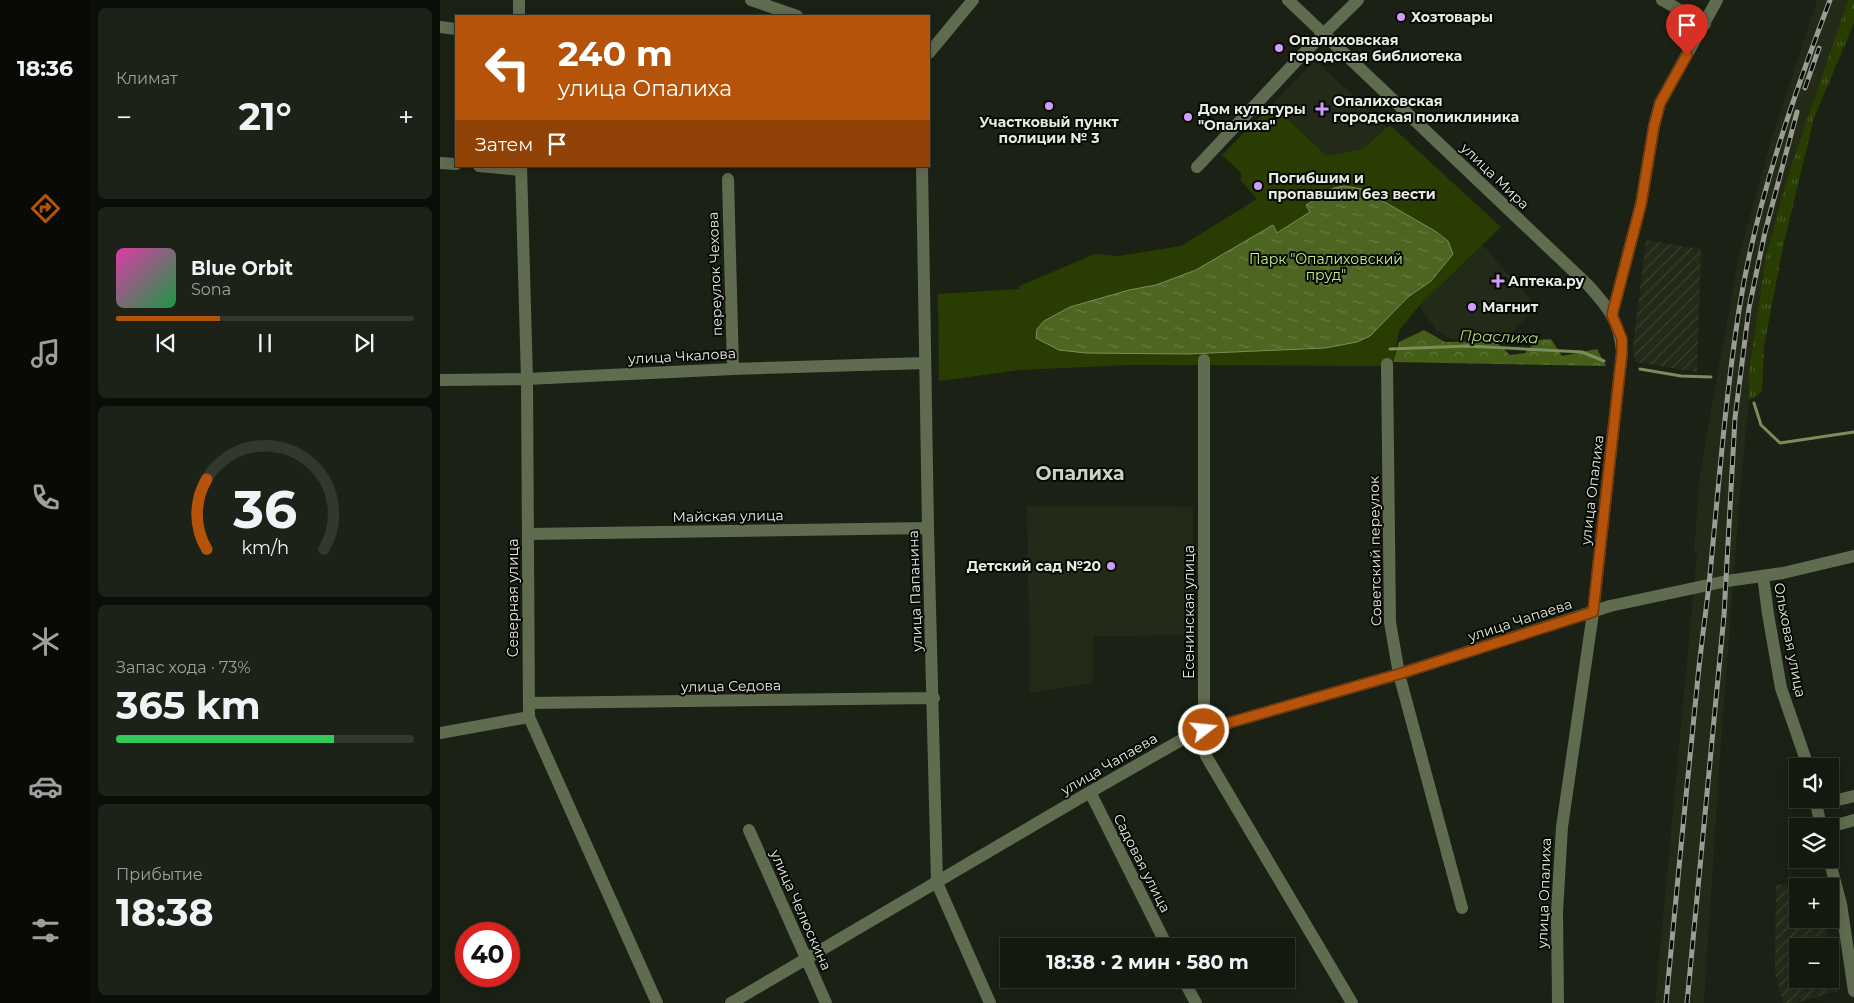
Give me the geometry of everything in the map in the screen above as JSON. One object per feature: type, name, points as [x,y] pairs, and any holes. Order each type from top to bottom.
[{"type":"street","points":[[519,0],[519,15]]},
{"type":"street","points":[[751,0],[794,15]]},
{"type":"street","points":[[930,52],[974,0]]},
{"type":"street","name":"улица Мира","points":[[1288,0],[1582,279],[1612,315]]},
{"type":"street","points":[[1197,167],[1323,33],[1358,0]]},
{"type":"street","points":[[1662,0],[1705,24]]},
{"type":"street","points":[[1612,315],[1641,204],[1654,126],[1660,103],[1718,0]]},
{"type":"street","points":[[440,27],[455,29]]},
{"type":"street","points":[[440,163],[455,164]]},
{"type":"street","points":[[500,167],[521,168]]},
{"type":"street","name":"улица Папанина","points":[[922,167],[928,528],[934,698],[937,882],[990,1003]]},
{"type":"street","name":"Северная улица","points":[[521,168],[527,379],[529,717],[657,1003]]},
{"type":"street","name":"переулок Чехова","points":[[728,180],[733,369]]},
{"type":"street","name":"улица Опалиха","points":[[1558,1003],[1557,912],[1562,827],[1593,612],[1622,352],[1622,339],[1612,315]]},
{"type":"street","name":"Есенинская улица","points":[[1204,360],[1204,730],[1201,742],[1206,756],[1352,1003]]},
{"type":"street","name":"улица Чкалова","points":[[440,380],[527,379],[733,369],[925,363]]},
{"type":"street","name":"Советский переулок","points":[[1387,364],[1390,622],[1399,674],[1462,908]]},
{"type":"street","name":"Майская улица","points":[[528,534],[928,528]]},
{"type":"street","name":"улица Чапаева","points":[[731,1003],[1090,792],[1183,739],[1204,730],[1399,674],[1610,606],[1854,556]]},
{"type":"street","name":"Ольховая улица","points":[[1763,576],[1781,688],[1805,758]]},
{"type":"street","name":"улица Седова","points":[[528,703],[934,698]]},
{"type":"street","points":[[440,733],[529,717]]},
{"type":"street","name":"Садовая улица","points":[[1090,792],[1163,938]]},
{"type":"street","points":[[1839,798],[1854,796]]},
{"type":"street","points":[[1839,824],[1854,820]]},
{"type":"street","name":"улица Челюскина","points":[[749,830],[826,1003]]},
{"type":"street","points":[[1831,868],[1840,904],[1854,991]]},
{"type":"street","points":[[1188,988],[1196,1003]]},
{"type":"shaded area","points":[[1817,0],[1848,0],[1788,175],[1766,256],[1749,370],[1749,400],[1719,769],[1704,1003],[1655,1003],[1697,554],[1694,552],[1699,483],[1709,421],[1739,256],[1770,144]]},
{"type":"shaded area","name":"Опалиховская городская поликлиника","points":[[1315,60],[1387,127],[1363,149],[1327,156],[1272,105]]},
{"type":"shaded area","points":[[1646,240],[1701,249],[1697,372],[1635,362],[1633,347]]},
{"type":"shaded area","points":[[1483,245],[1531,300],[1525,305],[1532,312],[1501,343],[1450,339],[1437,331],[1419,306]]},
{"type":"shaded area","name":"Детский сад №20","points":[[1027,506],[1193,507],[1193,635],[1093,636],[1093,683],[1030,693]]},
{"type":"shaded area","points":[[1789,884],[1789,928],[1826,928],[1828,938],[1789,938],[1789,988],[1836,988],[1837,991],[1796,1003],[1783,1003],[1775,972],[1776,885]]},
{"type":"green space","points":[[1848,0],[1854,0],[1854,23],[1814,118],[1783,247],[1764,346],[1762,391],[1756,397],[1749,400],[1749,370],[1766,256],[1788,175]]},
{"type":"green space","name":"Парк \"Опалиховский пруд\"","points":[[1272,105],[1327,156],[1363,149],[1387,127],[1391,126],[1501,227],[1419,306],[1399,331],[1393,362],[1379,366],[1130,365],[1020,370],[939,381],[938,294],[1019,289],[1019,286],[1095,254],[1118,256],[1181,246],[1257,199],[1241,181],[1241,173],[1222,155]]},
{"type":"green space","points":[[1424,330],[1445,342],[1495,341],[1510,355],[1525,353],[1537,340],[1551,339],[1562,356],[1597,349],[1606,366],[1393,362],[1399,342]]},
{"type":"water","points":[[1344,186],[1362,189],[1435,231],[1448,241],[1453,254],[1431,281],[1408,297],[1370,336],[1357,342],[1325,348],[1188,354],[1086,353],[1059,350],[1036,338],[1037,329],[1044,321],[1070,307],[1129,290],[1156,285],[1196,270],[1273,225],[1277,233],[1310,212],[1306,205],[1334,188]]},
{"type":"waterway","name":"Праслиха","points":[[1390,349],[1467,346],[1582,352],[1604,361]]},
{"type":"waterway","name":"Праслиха","points":[[1640,369],[1681,376],[1711,377]]},
{"type":"waterway","name":"Праслиха","points":[[1754,403],[1761,425],[1780,443],[1854,432]]},
{"type":"railway","points":[[1666,1003],[1726,413],[1739,310],[1746,270],[1765,191],[1789,114],[1830,0]]},
{"type":"railway","points":[[1805,88],[1819,48]]},
{"type":"railway","points":[[1687,1003],[1724,615],[1735,418],[1749,308],[1765,232],[1797,112]]},
{"type":"place","name":"Хозтовары","points":[[1401,17]]},
{"type":"place","name":"Опалиховская городская библиотека","points":[[1279,48]]},
{"type":"place","name":"Участковый пункт полиции № 3","points":[[1049,106]]},
{"type":"place","name":"Опалиховская городская поликлиника","points":[[1322,109]]},
{"type":"place","name":"Дом культуры \"Опалиха\"","points":[[1188,117]]},
{"type":"place","name":"Погибшим и пропавшим без вести","points":[[1258,186]]},
{"type":"place","name":"Аптека.ру","points":[[1498,281]]},
{"type":"place","name":"Магнит","points":[[1472,307]]},
{"type":"place","name":"Детский сад №20","points":[[1111,566]]},
{"type":"district","name":"Опалиха","points":[[1080,473]]},
{"type":"route","points":[[1204,730],[1399,674],[1593,612],[1622,352],[1622,339],[1618,325],[1612,315],[1641,204],[1654,126],[1660,103],[1687,55]]}]
